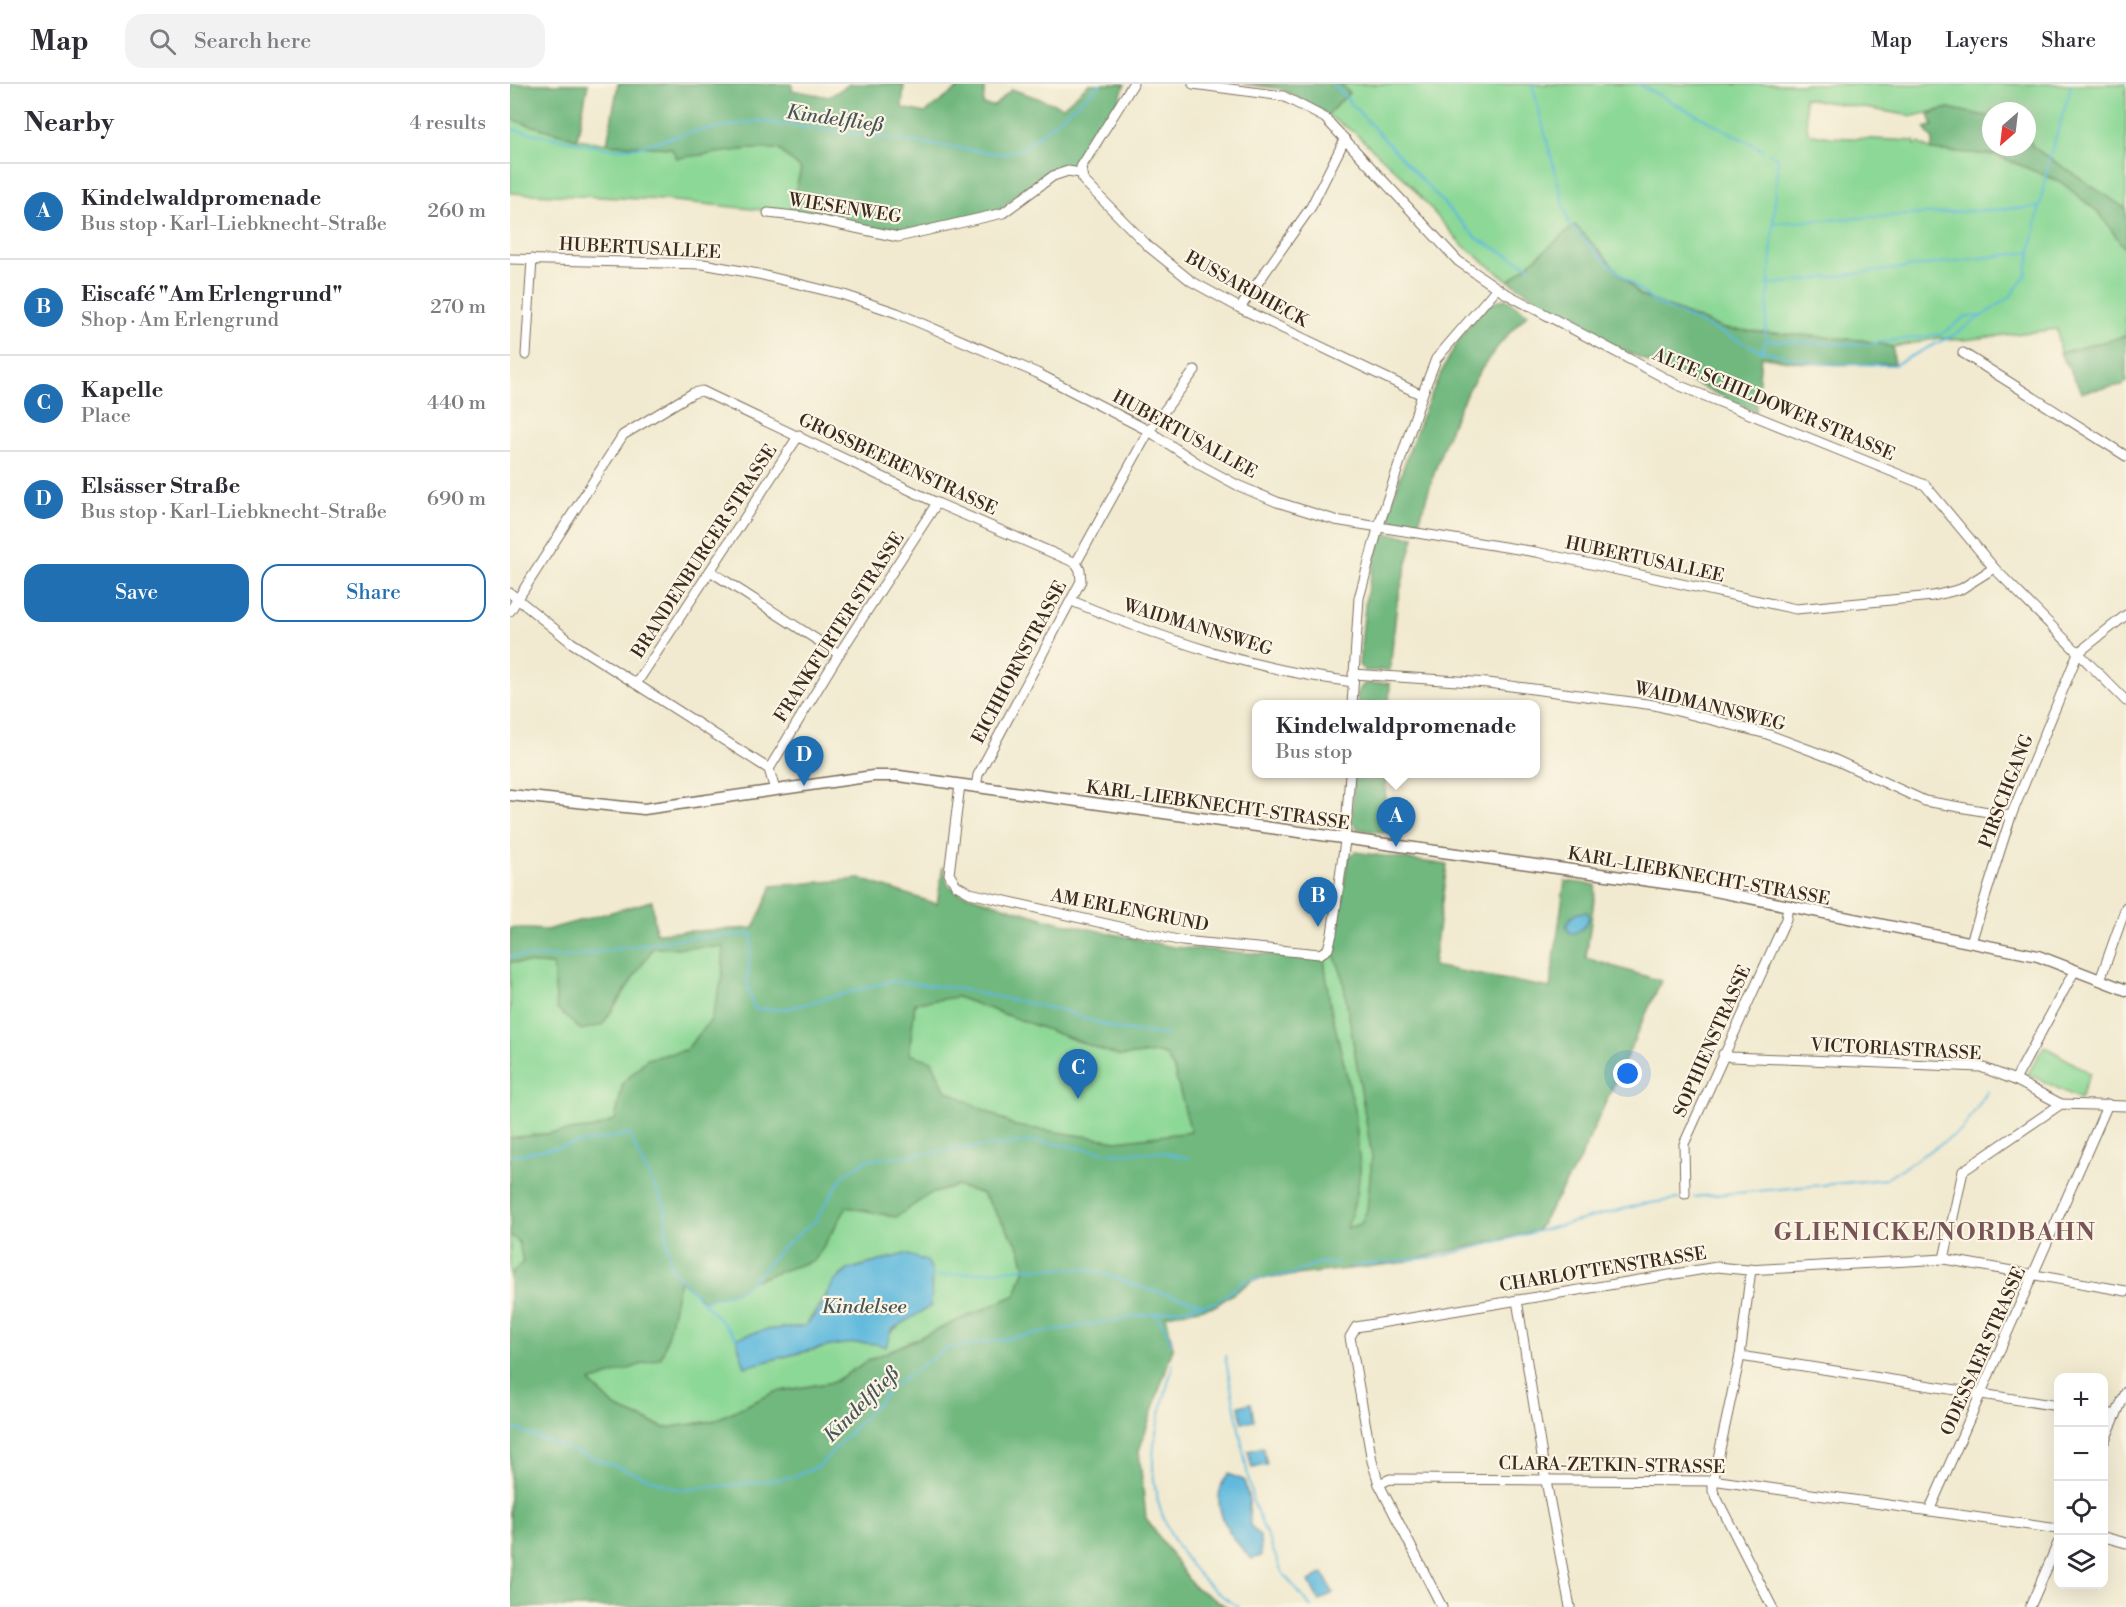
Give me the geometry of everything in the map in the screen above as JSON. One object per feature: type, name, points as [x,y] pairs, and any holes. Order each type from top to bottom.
[{"type":"street","points":[[1080,172],[1084,161],[1133,84]]},
{"type":"street","name":"ALTE SCHILDOWER STRASSE","points":[[1193,84],[1283,96],[1325,118],[1458,261],[1497,288],[1678,386],[1925,485],[1994,568],[2126,701]]},
{"type":"street","points":[[1240,308],[1311,207],[1345,139]]},
{"type":"street","name":"WIESENWEG","points":[[768,213],[804,217],[898,237],[940,230],[1003,213],[1053,176],[1068,171],[1080,172]]},
{"type":"street","name":"BUSSARDHECK","points":[[1080,172],[1121,220],[1161,258],[1191,281],[1240,308],[1422,395]]},
{"type":"street","name":"HUBERTUSALLEE","points":[[510,259],[703,264],[758,274],[844,295],[897,313],[1037,373],[1149,431],[1202,466],[1257,494],[1335,520],[1379,525],[1536,552],[1796,609],[1933,596],[1961,589],[1994,568]]},
{"type":"street","points":[[526,355],[532,259]]},
{"type":"street","points":[[1352,700],[1358,606],[1379,525],[1422,395],[1436,359],[1497,288]]},
{"type":"street","points":[[1963,353],[2126,456]]},
{"type":"street","name":"EICHHORNSTRASSE","points":[[976,787],[978,775],[1081,581],[1080,570],[1076,563],[1149,431],[1195,370]]},
{"type":"street","name":"GROSSBEERENSTRASSE","points":[[518,600],[623,435],[693,393],[708,392],[937,502],[1076,563]]},
{"type":"street","name":"BRANDENBURGER STRASSE","points":[[636,684],[799,435]]},
{"type":"street","name":"FRANKFURTER STRASSE","points":[[769,769],[839,654],[937,502]]},
{"type":"street","points":[[710,571],[839,654]]},
{"type":"street","points":[[510,593],[572,643],[769,769],[775,790]]},
{"type":"street","points":[[510,611],[518,600]]},
{"type":"street","name":"WAIDMANNSWEG","points":[[1072,601],[1141,630],[1228,658],[1308,676],[1488,682],[1653,705],[1767,734],[1831,758],[1925,801],[2011,816]]},
{"type":"street","points":[[2079,653],[2126,615]]},
{"type":"street","name":"PIRSCHGANG","points":[[1971,942],[2011,816],[2079,653]]},
{"type":"street","name":"KARL-LIEBKNECHT-STRASSE","points":[[510,795],[645,809],[887,775],[1345,841],[1700,888],[2038,956],[2126,990]]},
{"type":"street","name":"AM ERLENGRUND","points":[[960,785],[949,874],[956,885],[970,893],[1182,941],[1324,952],[1330,946],[1332,934],[1345,841],[1350,778]]},
{"type":"street","name":"SOPHIENSTRASSE","points":[[1684,1194],[1684,1144],[1723,1054],[1786,920],[1788,906]]},
{"type":"street","points":[[2100,980],[2126,907]]},
{"type":"street","points":[[2016,1080],[2075,970]]},
{"type":"street","name":"VICTORIASTRASSE","points":[[1723,1054],[1731,1057],[1981,1067],[2016,1080],[2061,1104]]},
{"type":"street","points":[[1944,1259],[1964,1171],[2061,1104],[2126,1106]]},
{"type":"street","name":"ODESSAER STRASSE","points":[[1929,1511],[2035,1275],[2108,1104]]},
{"type":"street","name":"CHARLOTTENSTRASSE","points":[[1379,1484],[1372,1461],[1350,1337],[1356,1327],[1717,1267],[1751,1269],[1944,1259],[2126,1291]]},
{"type":"street","points":[[1751,1269],[1740,1356],[1713,1491],[1772,1607]]},
{"type":"street","points":[[1517,1300],[1546,1481],[1570,1607]]},
{"type":"street","points":[[1740,1356],[2054,1405]]},
{"type":"street","points":[[2108,1432],[2126,1392]]},
{"type":"street","points":[[2108,1413],[2116,1415]]},
{"type":"street","name":"CLARA-ZETKIN-STRASSE","points":[[1379,1484],[1390,1479],[1713,1482],[1719,1480],[2054,1528]]},
{"type":"street","points":[[1379,1484],[1442,1607]]},
{"type":"street","points":[[2108,1538],[2126,1543]]},
{"type":"street","points":[[2030,1607],[2054,1552]]},
{"type":"green space","points":[[510,84],[588,84],[577,139],[510,119]]},
{"type":"green space","points":[[618,84],[792,84],[792,90],[829,97],[850,84],[904,84],[902,108],[925,113],[964,84],[985,84],[983,105],[994,106],[1012,89],[1063,107],[1089,84],[1125,84],[1119,100],[1076,166],[1038,179],[997,212],[896,234],[790,213],[801,169],[778,149],[750,149],[677,158],[671,148],[607,144]]},
{"type":"green space","points":[[1243,84],[1341,84],[1349,93],[1327,115],[1282,89]]},
{"type":"green space","points":[[1341,84],[2126,84],[2126,209],[2036,149],[2036,102],[1982,102],[1982,115],[1948,108],[1913,116],[1804,98],[1808,133],[1830,137],[1914,141],[1915,145],[1919,143],[1931,150],[1998,156],[2061,182],[2099,213],[2126,250],[2126,336],[2060,353],[2057,329],[1963,340],[1939,338],[1893,347],[1861,340],[1724,329],[1641,296],[1575,225],[1509,281],[1461,244],[1406,180],[1354,132],[1327,115],[1349,93]]},
{"type":"green space","points":[[1948,108],[1982,115],[1982,154],[1931,150],[1933,140],[1924,128],[1933,126],[1929,114]]},
{"type":"green space","points":[[510,119],[577,139],[607,144],[672,148],[778,149],[801,169],[790,213],[664,200],[510,193]]},
{"type":"green space","points":[[2036,149],[2126,209],[2126,250],[2099,213],[2061,182],[1998,156],[2036,156]]},
{"type":"green space","points":[[1575,225],[1641,296],[1724,329],[1861,340],[1893,347],[1894,363],[1827,364],[1794,362],[1761,356],[1756,412],[1608,343],[1509,281]]},
{"type":"green space","points":[[1506,299],[1528,314],[1486,362],[1471,386],[1447,438],[1418,525],[1392,522],[1388,515],[1405,463],[1432,392],[1449,357],[1467,328],[1486,308]]},
{"type":"green space","points":[[2126,336],[2126,382],[2122,385],[2082,392],[2060,353]]},
{"type":"green space","points":[[1389,534],[1414,537],[1397,602],[1390,670],[1365,671],[1359,665],[1366,597],[1380,539]]},
{"type":"green space","points":[[1390,683],[1389,700],[1357,700],[1358,691],[1364,684]]},
{"type":"green space","points":[[1354,778],[1386,778],[1384,833],[1358,829],[1352,822]]},
{"type":"green space","points":[[1355,852],[1447,865],[1433,966],[1550,988],[1565,881],[1596,885],[1586,958],[1661,981],[1578,1163],[1537,1231],[1399,1263],[1253,1280],[1215,1306],[1166,1315],[1173,1348],[1139,1451],[1146,1518],[1193,1586],[1227,1607],[510,1607],[510,1275],[523,1262],[519,1242],[510,1235],[510,1138],[596,1128],[615,1120],[623,1083],[647,1059],[686,1050],[711,1020],[722,980],[724,947],[653,948],[602,1025],[581,1030],[557,1009],[553,965],[510,962],[510,928],[546,930],[652,901],[656,933],[754,928],[772,886],[861,879],[937,904],[943,866],[947,883],[957,892],[1049,920],[1173,947],[1324,959],[1330,1005],[1355,1110],[1360,1170],[1357,1194],[1347,1228],[1361,1224],[1367,1210],[1372,1157],[1342,974],[1334,954],[1348,857]],"holes":[[[957,997],[1119,1056],[1159,1053],[1166,1055],[1174,1070],[1191,1132],[1117,1141],[1015,1126],[945,1090],[932,1061],[909,1054],[915,1003]],[[957,1186],[983,1194],[1020,1248],[1025,1268],[1016,1295],[869,1360],[834,1382],[775,1392],[713,1421],[664,1428],[615,1407],[590,1382],[661,1358],[680,1280],[704,1301],[736,1292],[752,1281],[815,1260],[847,1207],[896,1217],[930,1194]]]},
{"type":"green space","points":[[724,947],[722,980],[711,1020],[686,1050],[647,1059],[623,1083],[615,1120],[596,1128],[510,1138],[510,962],[553,965],[557,1009],[602,1025],[653,948]]},
{"type":"green space","points":[[1334,954],[1342,974],[1372,1157],[1367,1210],[1361,1224],[1346,1228],[1357,1194],[1360,1170],[1355,1110],[1330,1005],[1324,959]]},
{"type":"green space","points":[[957,997],[1119,1056],[1159,1053],[1166,1055],[1174,1070],[1192,1133],[1117,1141],[1015,1126],[945,1090],[932,1061],[909,1055],[915,1003]]},
{"type":"green space","points":[[2044,1046],[2090,1073],[2080,1099],[2028,1074]]},
{"type":"green space","points":[[957,1186],[983,1194],[1020,1248],[1025,1268],[1016,1295],[869,1360],[834,1382],[775,1392],[713,1421],[665,1428],[615,1407],[589,1381],[661,1358],[680,1279],[704,1301],[736,1292],[752,1281],[815,1260],[847,1207],[896,1217],[930,1194]],"holes":[[[893,1257],[931,1276],[931,1306],[912,1316],[877,1343],[843,1343],[745,1366],[765,1330],[805,1326],[832,1287],[848,1270]]]},
{"type":"green space","points":[[510,1235],[519,1242],[523,1262],[510,1275]]},
{"type":"water","points":[[1587,912],[1589,918],[1584,927],[1575,933],[1570,933],[1566,927],[1571,917]]},
{"type":"water","name":"Kindelsee","points":[[905,1254],[927,1261],[932,1271],[931,1306],[891,1330],[886,1347],[856,1343],[837,1345],[745,1367],[736,1338],[765,1330],[805,1326],[820,1308],[833,1283],[848,1270]]},
{"type":"water","points":[[1251,1403],[1254,1421],[1242,1423],[1239,1406]]},
{"type":"water","points":[[1263,1447],[1267,1465],[1252,1468],[1248,1451]]},
{"type":"water","points":[[1228,1474],[1244,1480],[1249,1500],[1250,1525],[1260,1536],[1261,1556],[1252,1559],[1236,1541],[1224,1520],[1219,1497]]},
{"type":"water","points":[[1323,1573],[1333,1593],[1319,1601],[1309,1581]]},
{"type":"waterway","name":"Kindelfließ","points":[[510,129],[611,149],[639,147],[687,133],[757,121],[1002,154],[1024,148],[1101,84]]},
{"type":"waterway","points":[[1333,84],[1476,238],[1530,267]]},
{"type":"waterway","points":[[1532,84],[1569,224],[1600,256],[1654,302],[1744,343]]},
{"type":"waterway","points":[[1638,84],[1763,150]]},
{"type":"waterway","points":[[1748,345],[1762,351],[1818,363],[1894,365],[1955,334],[2010,297],[2026,275],[2049,159],[2072,84]]},
{"type":"waterway","points":[[1762,351],[1765,340],[1778,158],[1769,153]]},
{"type":"waterway","points":[[1774,223],[2039,207]]},
{"type":"waterway","points":[[1767,285],[2029,252]]},
{"type":"waterway","points":[[1765,340],[1860,345],[1942,334],[1965,317],[1981,316]]},
{"type":"waterway","points":[[510,956],[567,957],[685,938],[752,934],[747,985],[754,1009],[786,1009],[892,981],[954,988],[1061,1010],[1120,1030],[1167,1035]]},
{"type":"waterway","points":[[1693,1197],[1886,1179],[1962,1130],[1988,1091]]},
{"type":"waterway","points":[[510,1156],[630,1134],[638,1155],[666,1208],[666,1237],[671,1268],[738,1339]]},
{"type":"waterway","points":[[704,1301],[736,1292],[752,1281],[782,1248],[816,1220],[843,1176],[867,1160],[1035,1141],[1112,1153],[1160,1152],[1188,1158]]},
{"type":"waterway","points":[[1352,1266],[1439,1257],[1643,1204],[1679,1199]]},
{"type":"waterway","name":"Kindelfließ","points":[[510,1427],[680,1490],[769,1481],[795,1476],[819,1466],[894,1385],[946,1349],[1215,1303],[1246,1280],[1293,1274],[1317,1263],[1337,1263]]},
{"type":"waterway","points":[[929,1277],[1025,1268],[1090,1269],[1137,1286],[1203,1304]]},
{"type":"waterway","points":[[1155,1315],[1165,1327],[1171,1344]]},
{"type":"waterway","name":"Kindelfließ","points":[[1225,1356],[1253,1502],[1282,1572],[1311,1607]]},
{"type":"waterway","name":"Kindelfließ","points":[[1173,1364],[1155,1439],[1153,1463],[1160,1506],[1167,1527],[1190,1564],[1205,1581],[1239,1607]]},
{"type":"place","name":"Elsässer Straße","points":[[804,786]]},
{"type":"place","name":"Kindelwaldpromenade","points":[[1396,847]]},
{"type":"place","name":"Eiscafé \"Am Erlengrund\"","points":[[1318,927]]},
{"type":"place","name":"Kapelle","points":[[1078,1099]]},
{"type":"district","name":"GLIENICKE/NORDBAHN","points":[[1935,1232]]}]
